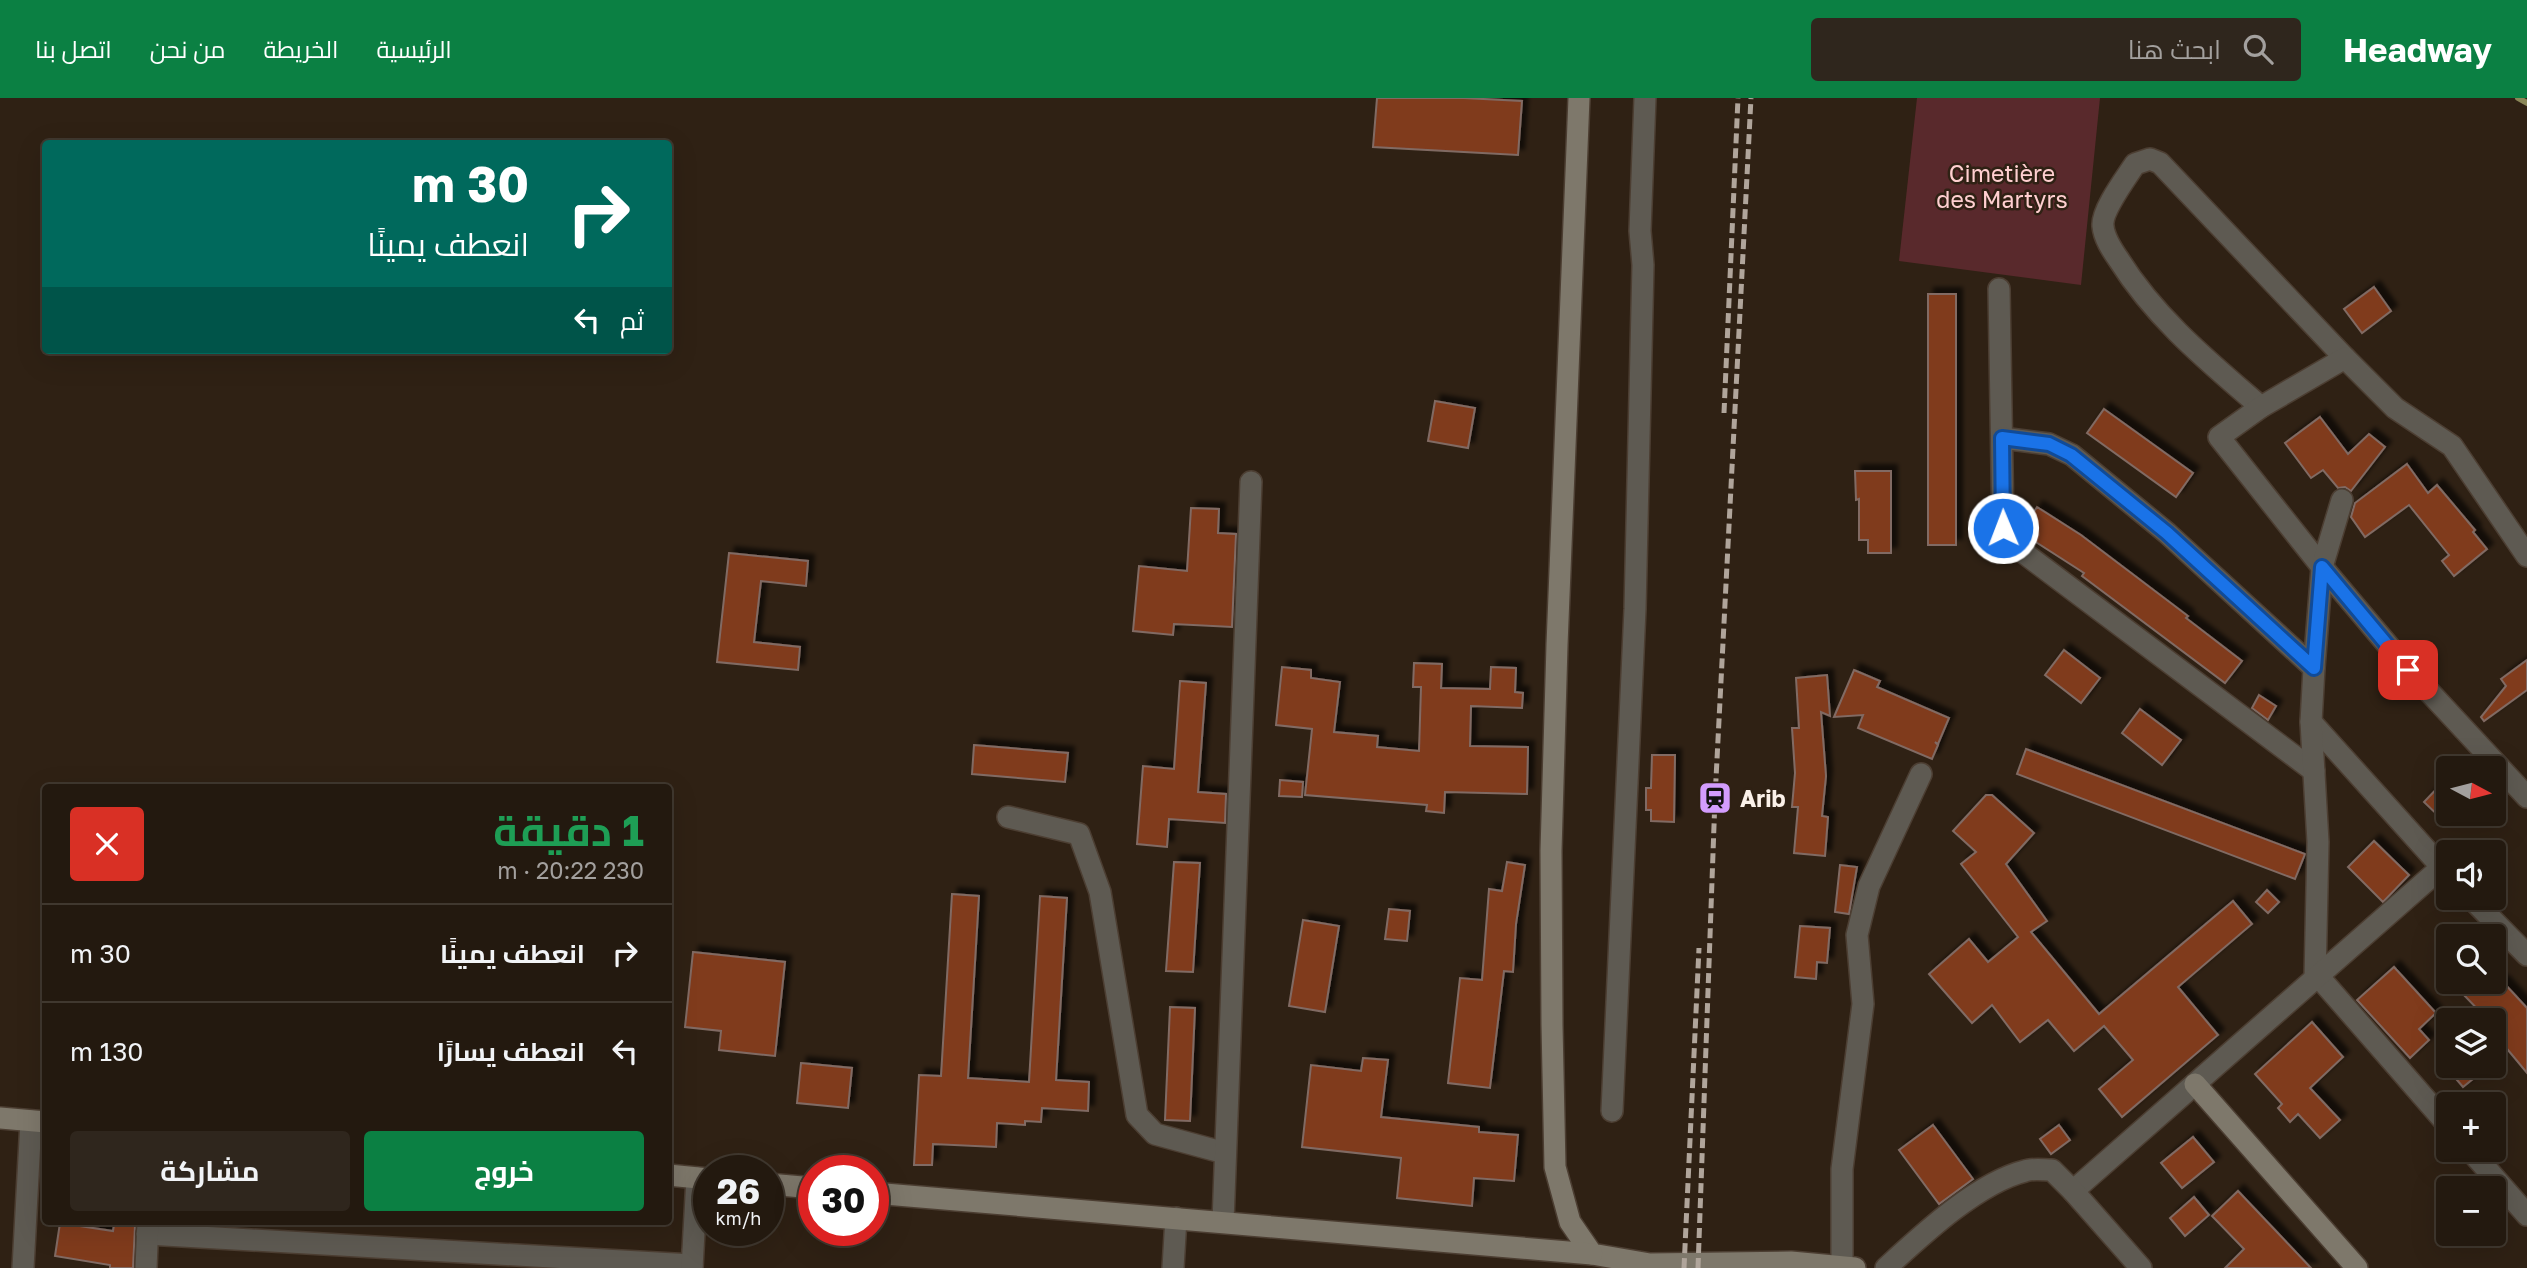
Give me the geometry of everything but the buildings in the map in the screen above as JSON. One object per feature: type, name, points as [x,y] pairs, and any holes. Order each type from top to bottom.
[{"type":"main road","points":[[1580,98],[1557,645],[1552,852],[1552,1012],[1555,1167],[1570,1222],[1592,1261]]},
{"type":"main road","points":[[2195,1084],[2357,1268]]},
{"type":"main road","points":[[0,1118],[38,1121]]},
{"type":"main road","points":[[672,1175],[693,1177]]},
{"type":"main road","points":[[889,1194],[1223,1222],[1592,1261],[1650,1264],[1791,1262],[1848,1267]]},
{"type":"street","points":[[1612,1111],[1634,609],[1643,265],[1640,231],[1645,98]]},
{"type":"street","points":[[2261,407],[2176,333],[2130,278],[2109,244],[2102,226],[2104,215],[2134,164],[2150,159],[2160,163],[2395,408],[2452,446],[2527,556]]},
{"type":"street","points":[[1999,289],[2003,528],[2018,546],[2314,771]]},
{"type":"street","points":[[2345,358],[2261,407],[2219,437],[2408,670],[2527,797]]},
{"type":"street","points":[[2002,438],[2049,444],[2071,455],[2167,533],[2314,668]]},
{"type":"street","points":[[1223,1222],[1251,482]]},
{"type":"street","points":[[2342,500],[2322,567],[2311,722],[2318,842],[2317,977],[2436,1111]]},
{"type":"street","points":[[2311,722],[2436,861]]},
{"type":"street","points":[[1848,1267],[1842,1169],[1863,1004],[1857,935],[1869,886],[1921,774]]},
{"type":"street","points":[[1008,817],[1079,834],[1100,892],[1137,1115],[1155,1134],[1226,1153]]},
{"type":"street","points":[[2073,1191],[2317,977],[2436,878]]},
{"type":"street","points":[[2483,910],[2527,955]]},
{"type":"street","points":[[23,1268],[38,1121]]},
{"type":"street","points":[[2481,1162],[2527,1215]]},
{"type":"street","points":[[1886,1268],[1920,1237],[1982,1190],[2026,1170],[2052,1170],[2141,1268]]},
{"type":"street","points":[[1173,1268],[1176,1219]]},
{"type":"street","points":[[146,1268],[148,1228],[565,1263],[692,1267],[695,1246]]},
{"type":"green space","name":"Cimetière des Martyrs","points":[[1917,98],[2100,98],[2081,285],[1899,261]]},
{"type":"waterway","points":[[2518,98],[2527,103]]},
{"type":"railway","points":[[1724,413],[1738,98]]},
{"type":"railway","points":[[1698,1268],[1715,798],[1751,98]]},
{"type":"railway","points":[[1684,1268],[1699,948]]},
{"type":"place","name":"Arib","points":[[1715,798]]},
{"type":"route","points":[[2003,528],[2002,438],[2049,444],[2071,455],[2167,533],[2314,668],[2322,567],[2408,670]]}]
